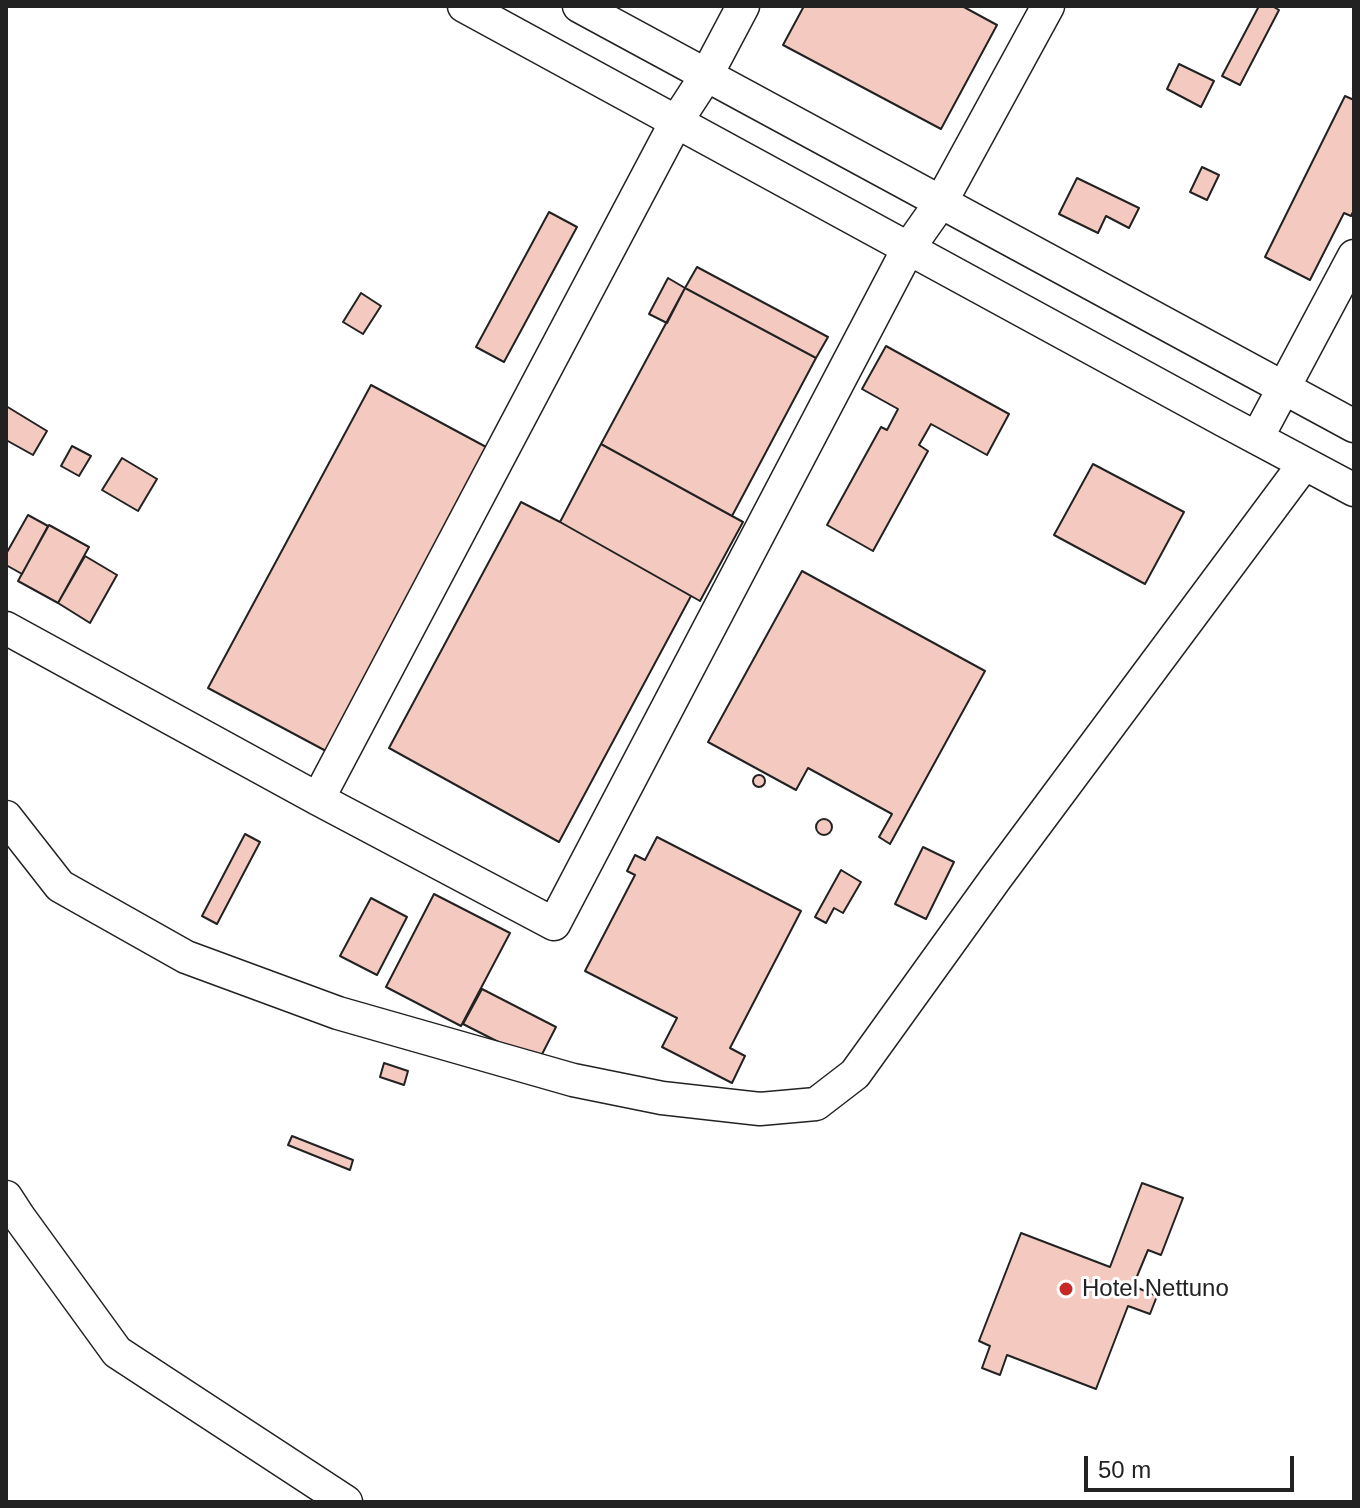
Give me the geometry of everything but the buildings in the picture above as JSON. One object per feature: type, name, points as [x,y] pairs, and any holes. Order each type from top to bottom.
[{"type":"lane","points":[[464,6],[1354,490]]},
{"type":"lane","points":[[579,6],[1354,426]]},
{"type":"lane","points":[[318,799],[676,122],[706,76],[743,6]]},
{"type":"lane","points":[[6,628],[554,924],[908,249],[941,202],[1048,6]]},
{"type":"lane","points":[[1257,438],[1354,256]]},
{"type":"lane","points":[[6,817],[60,886],[186,957],[338,1013],[573,1080],[662,1098],[760,1109],[816,1104],[855,1074],[996,878],[1304,464]]},
{"type":"lane","points":[[6,1197],[117,1352],[346,1502]]},
{"type":"place","name":"Hotel Nettuno","points":[[1066,1289]]}]
